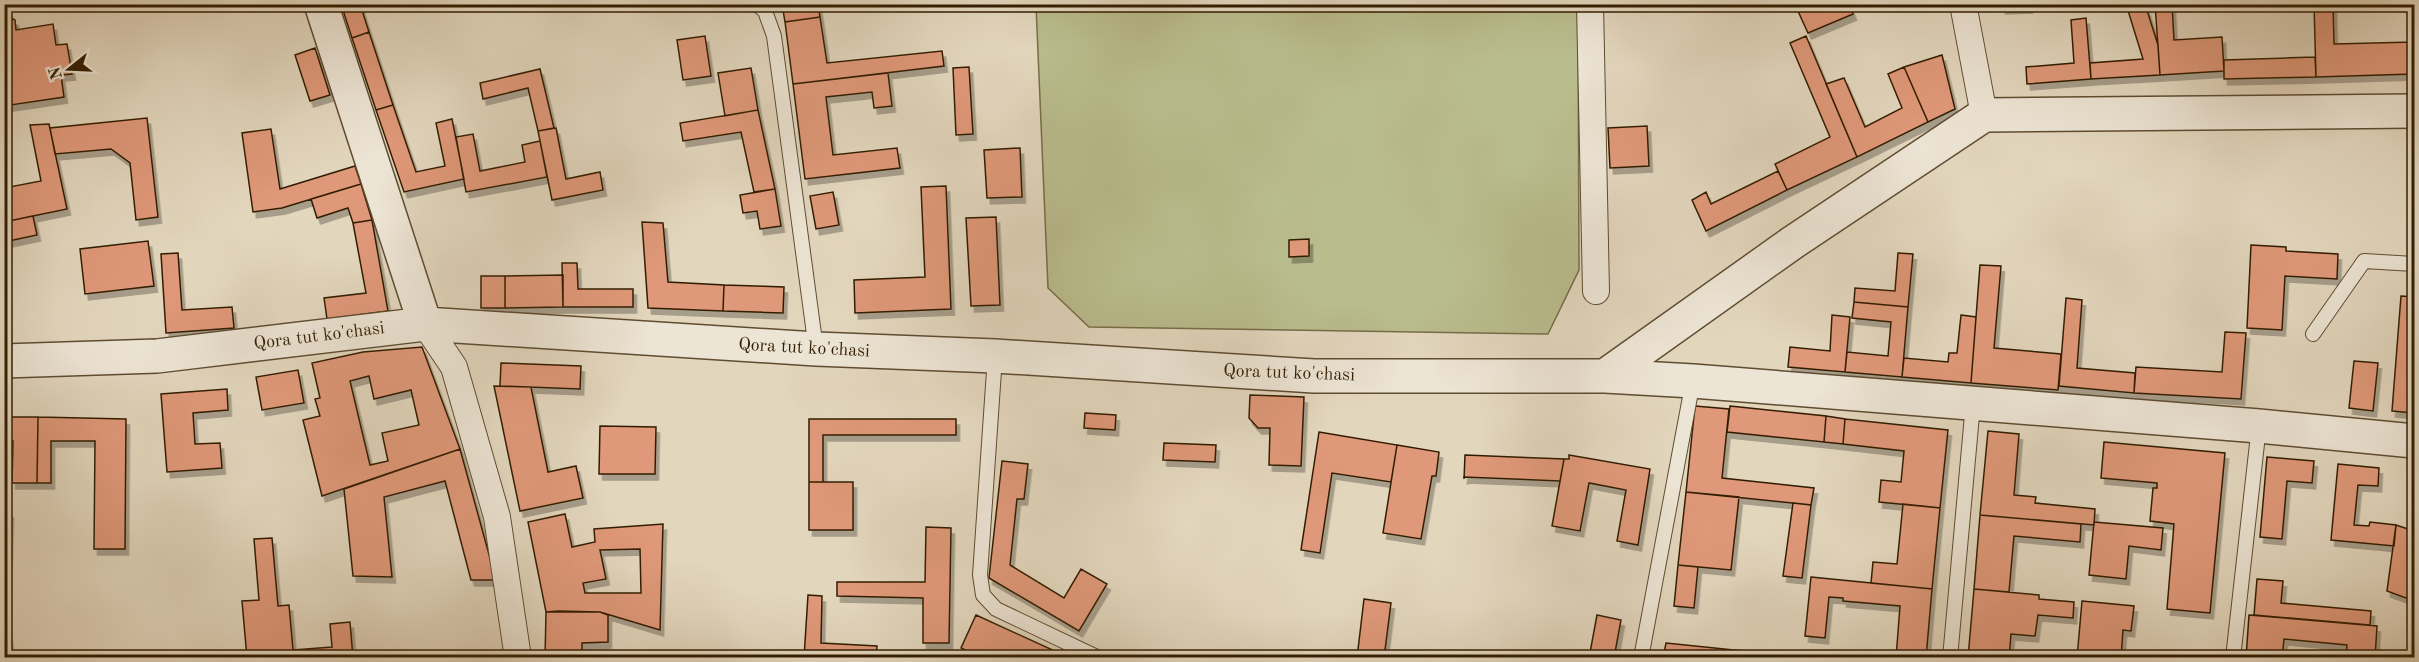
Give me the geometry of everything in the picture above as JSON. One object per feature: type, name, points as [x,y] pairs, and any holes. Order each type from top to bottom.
[{"type":"street","points":[[321,4],[425,324],[454,367],[497,517],[518,657]]},
{"type":"street","points":[[1590,4],[1596,291]]},
{"type":"street","points":[[1963,4],[1984,115]]},
{"type":"street","points":[[1605,376],[1792,243],[1984,115],[2415,111]]},
{"type":"street","name":"Qora tut ko'chasi","points":[[4,361],[157,356],[425,324],[816,349],[995,356],[1314,376],[1605,376],[1693,381],[2259,426],[2415,441]]},
{"type":"lane","points":[[756,4],[765,11],[774,36],[816,349]]},
{"type":"lane","points":[[2313,334],[2364,261],[2415,264]]},
{"type":"lane","points":[[995,356],[980,575],[983,595],[996,609],[1099,657]]},
{"type":"lane","points":[[1641,657],[1693,381]]},
{"type":"lane","points":[[1950,657],[1974,404]]},
{"type":"lane","points":[[2233,657],[2259,426]]},
{"type":"green space","points":[[1036,5],[1578,5],[1579,270],[1548,334],[1089,327],[1048,288]]},
{"type":"building","points":[[341,4],[360,4],[369,32],[352,38]]},
{"type":"building","points":[[782,4],[818,4],[820,17],[785,22]]},
{"type":"building","points":[[1813,4],[1849,4],[1853,14],[1808,33],[1798,11]]},
{"type":"building","points":[[2002,4],[2028,4],[2029,7],[2002,8]]},
{"type":"building","points":[[2126,4],[2145,4],[2158,45],[2160,75],[2091,79],[2090,63],[2143,59]]},
{"type":"building","points":[[2155,4],[2172,4],[2174,40],[2222,37],[2224,71],[2160,75]]},
{"type":"building","points":[[2314,4],[2333,4],[2334,44],[2414,42],[2414,74],[2316,77]]},
{"type":"building","points":[[4,14],[15,20],[16,30],[53,24],[56,45],[67,44],[72,74],[61,75],[64,97],[4,106]]},
{"type":"building","points":[[820,17],[827,63],[942,51],[944,66],[793,84],[785,22]]},
{"type":"building","points":[[2086,18],[2091,79],[2027,84],[2026,67],[2074,63],[2071,20]]},
{"type":"building","points":[[369,32],[393,105],[376,110],[352,38]]},
{"type":"building","points":[[705,36],[711,76],[683,80],[677,40]]},
{"type":"building","points":[[1806,36],[1857,157],[1787,190],[1775,164],[1830,137],[1790,43]]},
{"type":"building","points":[[315,48],[330,95],[310,101],[295,55]]},
{"type":"building","points":[[1942,55],[1955,109],[1928,122],[1904,67]]},
{"type":"building","points":[[2315,57],[2316,77],[2224,79],[2224,60]]},
{"type":"building","points":[[969,67],[973,134],[956,135],[953,68]]},
{"type":"building","points":[[1904,67],[1928,122],[1857,157],[1826,84],[1844,78],[1865,127],[1902,108],[1888,74]]},
{"type":"building","points":[[751,68],[758,110],[725,116],[718,73]]},
{"type":"building","points":[[540,69],[554,128],[538,131],[528,88],[483,99],[480,83]]},
{"type":"building","points":[[888,73],[892,106],[874,108],[872,92],[826,97],[833,155],[897,148],[900,168],[805,179],[793,84]]},
{"type":"building","points":[[393,105],[416,172],[445,166],[436,123],[452,119],[464,179],[404,192],[376,110]]},
{"type":"building","points":[[758,110],[775,189],[754,192],[741,132],[683,141],[680,123]]},
{"type":"building","points":[[147,118],[158,217],[136,220],[130,163],[111,149],[55,154],[50,128]]},
{"type":"building","points":[[49,124],[67,209],[4,222],[4,188],[41,181],[30,125]]},
{"type":"building","points":[[1647,126],[1649,166],[1610,168],[1608,128]]},
{"type":"building","points":[[556,128],[566,179],[600,172],[603,190],[552,200],[538,131]]},
{"type":"building","points":[[271,129],[280,189],[355,166],[361,184],[282,208],[253,212],[242,133]]},
{"type":"building","points":[[473,134],[480,171],[525,162],[522,145],[540,141],[547,177],[466,192],[456,137]]},
{"type":"building","points":[[1020,148],[1022,197],[987,198],[984,150]]},
{"type":"building","points":[[1778,171],[1787,190],[1706,231],[1692,200],[1706,192],[1711,204]]},
{"type":"building","points":[[361,184],[372,220],[353,223],[348,208],[317,218],[311,199]]},
{"type":"building","points":[[946,186],[951,309],[855,313],[854,280],[925,277],[921,187]]},
{"type":"building","points":[[775,189],[781,226],[760,229],[757,211],[743,213],[740,195]]},
{"type":"building","points":[[833,192],[839,225],[816,229],[810,196]]},
{"type":"building","points":[[33,216],[37,235],[4,242],[4,222]]},
{"type":"building","points":[[996,217],[1000,305],[971,306],[966,218]]},
{"type":"building","points":[[372,220],[388,311],[327,319],[324,298],[366,293],[353,223]]},
{"type":"building","points":[[642,222],[663,223],[668,282],[724,285],[723,311],[648,308]]},
{"type":"building","points":[[1309,239],[1309,256],[1289,257],[1289,240]]},
{"type":"building","points":[[148,241],[154,286],[85,294],[80,249]]},
{"type":"building","points":[[2251,245],[2286,247],[2286,251],[2338,254],[2337,279],[2285,276],[2282,330],[2247,328]]},
{"type":"building","points":[[178,253],[182,310],[232,307],[234,328],[166,333],[161,254]]},
{"type":"building","points":[[1898,253],[1913,254],[1908,307],[1854,302],[1855,288],[1895,291]]},
{"type":"building","points":[[562,263],[577,263],[578,289],[633,289],[633,307],[563,307]]},
{"type":"building","points":[[1980,265],[2001,266],[1994,348],[2061,354],[2058,390],[1971,383]]},
{"type":"building","points":[[563,275],[563,307],[505,308],[505,276]]},
{"type":"building","points":[[481,276],[505,276],[505,308],[481,308]]},
{"type":"building","points":[[724,285],[784,287],[783,313],[723,311]]},
{"type":"building","points":[[2401,296],[2414,297],[2414,413],[2392,411]]},
{"type":"building","points":[[2066,298],[2082,300],[2077,368],[2135,373],[2134,393],[2059,386]]},
{"type":"building","points":[[1854,302],[1908,307],[1902,377],[1845,372],[1847,352],[1888,356],[1891,322],[1852,318]]},
{"type":"building","points":[[1832,315],[1850,317],[1845,372],[1788,367],[1790,347],[1830,351]]},
{"type":"building","points":[[1961,315],[1976,317],[1971,383],[1902,377],[1904,358],[1948,362],[1949,353],[1957,353]]},
{"type":"building","points":[[2225,332],[2246,333],[2241,399],[2134,393],[2136,367],[2222,372]]},
{"type":"building","points":[[422,347],[460,449],[322,496],[303,420],[320,416],[315,399],[320,398],[312,363],[363,352]],"holes":[[[369,376],[374,399],[411,390],[419,425],[382,433],[388,461],[370,465],[350,381]]]},
{"type":"building","points":[[2354,361],[2378,363],[2373,411],[2349,408]]},
{"type":"building","points":[[501,363],[581,366],[580,389],[500,386]]},
{"type":"building","points":[[298,370],[304,403],[262,410],[256,377]]},
{"type":"building","points":[[494,386],[531,387],[548,472],[576,466],[583,498],[520,511]]},
{"type":"building","points":[[227,389],[228,410],[193,413],[195,444],[220,443],[222,468],[167,472],[161,394]]},
{"type":"building","points":[[1250,395],[1304,397],[1301,466],[1269,465],[1270,428],[1258,428],[1249,418]]},
{"type":"building","points":[[1695,406],[1729,409],[1722,478],[1814,488],[1811,505],[1686,492]]},
{"type":"building","points":[[1730,406],[1826,416],[1824,442],[1727,432]]},
{"type":"building","points":[[1085,413],[1116,415],[1115,430],[1084,428]]},
{"type":"building","points":[[1826,416],[1845,419],[1843,444],[1824,442]]},
{"type":"building","points":[[4,417],[38,417],[37,483],[12,483],[13,441],[4,441]]},
{"type":"building","points":[[38,417],[126,419],[125,549],[94,549],[95,441],[51,441],[51,483],[37,483]]},
{"type":"building","points":[[809,419],[956,419],[956,435],[823,435],[823,482],[809,482]]},
{"type":"building","points":[[1845,419],[1948,430],[1940,508],[1879,502],[1881,480],[1901,482],[1904,451],[1843,444]]},
{"type":"building","points":[[600,426],[656,427],[655,474],[599,474]]},
{"type":"building","points":[[1988,431],[2019,434],[2014,495],[2036,497],[2035,503],[2095,509],[2094,525],[1980,515]]},
{"type":"building","points":[[1319,432],[1397,445],[1391,482],[1332,473],[1320,553],[1301,550]]},
{"type":"building","points":[[2104,442],[2225,453],[2210,613],[2167,609],[2174,524],[2150,521],[2153,488],[2157,488],[2157,483],[2101,478]]},
{"type":"building","points":[[1164,443],[1216,445],[1215,462],[1163,460]]},
{"type":"building","points":[[1397,445],[1439,452],[1436,476],[1432,476],[1421,539],[1383,533]]},
{"type":"building","points":[[460,449],[496,580],[471,580],[445,481],[384,497],[392,577],[353,576],[344,489]]},
{"type":"building","points":[[1465,455],[1564,459],[1560,481],[1464,477]]},
{"type":"building","points":[[1569,455],[1650,469],[1638,545],[1617,541],[1626,490],[1589,483],[1580,531],[1552,526],[1564,459],[1569,459]]},
{"type":"building","points":[[2267,457],[2314,461],[2312,483],[2287,481],[2282,539],[2260,537]]},
{"type":"building","points":[[1002,461],[1028,464],[1024,499],[1017,499],[1010,565],[1064,598],[1081,569],[1107,584],[1079,631],[989,578]]},
{"type":"building","points":[[2338,464],[2379,468],[2378,486],[2358,485],[2354,525],[2369,526],[2370,522],[2396,525],[2394,546],[2331,540]]},
{"type":"building","points":[[809,482],[853,482],[853,530],[809,530]]},
{"type":"building","points":[[1686,492],[1739,497],[1731,570],[1678,565]]},
{"type":"building","points":[[1793,503],[1811,505],[1802,578],[1783,576]]},
{"type":"building","points":[[1903,504],[1940,508],[1932,589],[1871,583],[1873,562],[1897,564]]},
{"type":"building","points":[[4,512],[10,512],[8,572],[4,573]]},
{"type":"building","points":[[565,514],[572,547],[595,542],[594,529],[663,524],[660,630],[600,612],[546,612],[528,522]],"holes":[[[640,549],[641,593],[585,593],[583,583],[606,579],[600,550]]]},
{"type":"building","points":[[1980,515],[2081,524],[2080,542],[2014,536],[2009,592],[1974,589]]},
{"type":"building","points":[[2094,522],[2163,528],[2161,550],[2129,546],[2126,579],[2089,575]]},
{"type":"building","points":[[2396,525],[2414,531],[2414,601],[2387,591]]},
{"type":"building","points":[[926,527],[951,528],[949,643],[923,643],[923,598],[837,596],[837,582],[925,582]]},
{"type":"building","points":[[272,538],[278,606],[289,605],[293,650],[332,647],[330,624],[350,622],[353,658],[247,658],[242,601],[259,600],[254,539]]},
{"type":"building","points":[[1678,565],[1698,567],[1694,608],[1674,606]]},
{"type":"building","points":[[1811,577],[1932,589],[1926,658],[1896,658],[1900,606],[1843,601],[1843,598],[1829,597],[1825,638],[1805,636]]},
{"type":"building","points":[[2257,579],[2283,581],[2281,603],[2371,611],[2370,625],[2254,615]]},
{"type":"building","points":[[1974,589],[2039,595],[2039,599],[2074,602],[2073,618],[2038,615],[2035,636],[2011,634],[2009,658],[1968,658]]},
{"type":"building","points":[[808,595],[822,596],[821,643],[877,646],[876,658],[804,658]]},
{"type":"building","points":[[1364,599],[1391,603],[1384,658],[1357,658]]},
{"type":"building","points":[[2082,601],[2134,606],[2131,631],[2123,630],[2121,658],[2077,658]]},
{"type":"building","points":[[546,612],[600,612],[608,615],[608,642],[582,643],[582,658],[545,658]]},
{"type":"building","points":[[976,615],[1070,658],[982,658],[961,648]]},
{"type":"building","points":[[1597,615],[1621,620],[1614,658],[1589,658]]},
{"type":"building","points":[[2249,615],[2377,626],[2375,658],[2346,658],[2347,645],[2284,639],[2282,658],[2246,658]]},
{"type":"building","points":[[8,632],[12,656],[4,657],[4,633]]},
{"type":"building","points":[[1666,643],[1782,655],[1782,658],[1663,658]]}]
